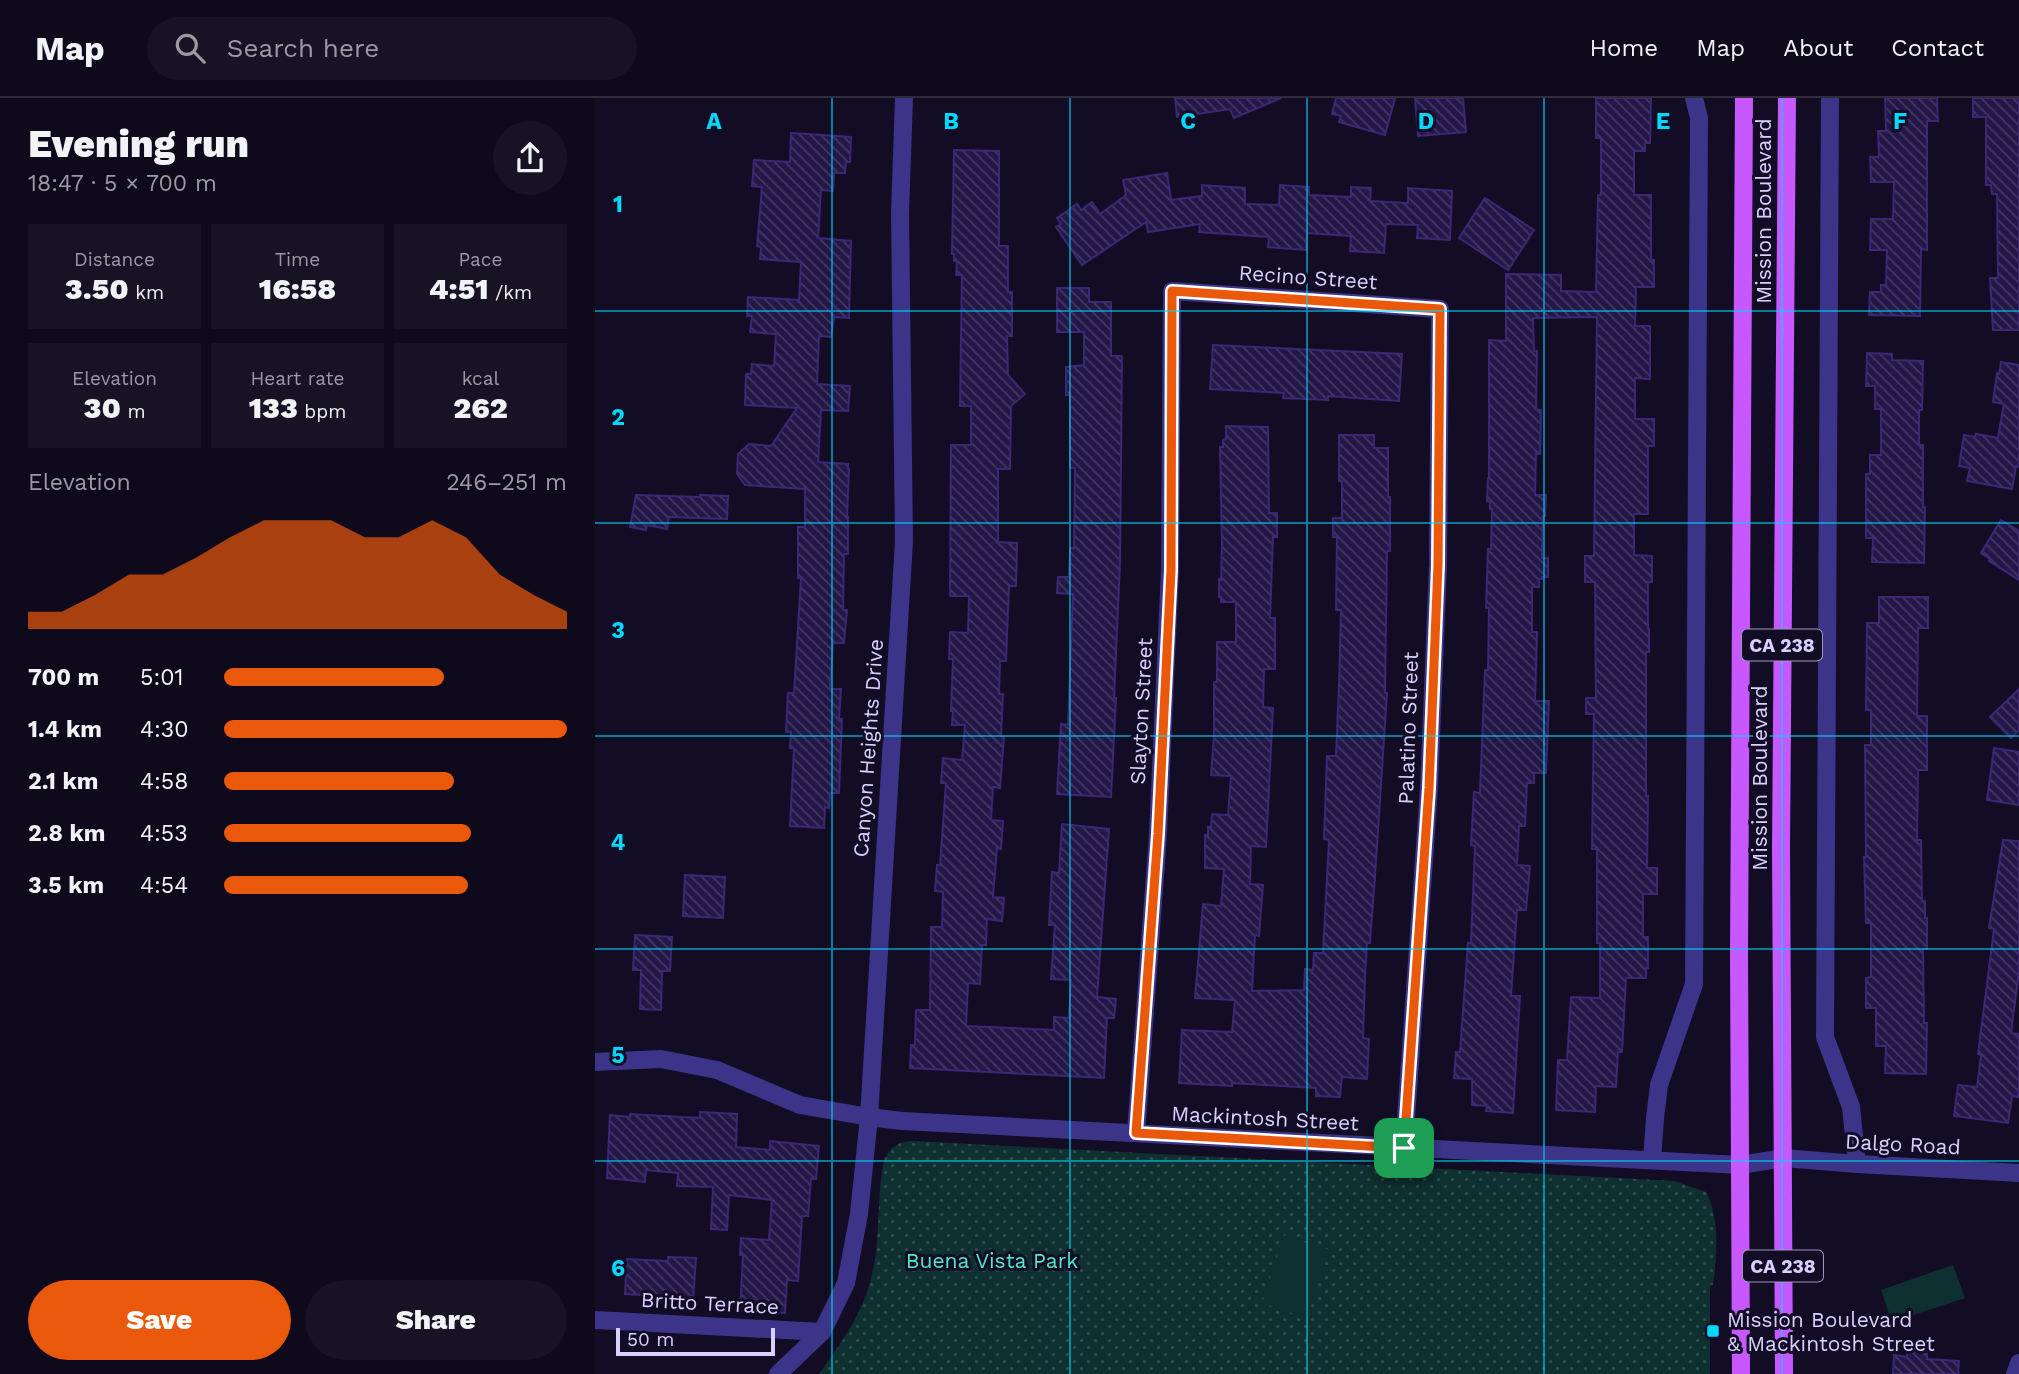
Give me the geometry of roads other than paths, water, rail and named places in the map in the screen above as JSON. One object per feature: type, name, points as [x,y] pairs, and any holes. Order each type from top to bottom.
[{"type":"main road","name":"Mission Boulevard","points":[[1741,1374],[1739,760],[1744,98]]},
{"type":"main road","name":"Mission Boulevard","points":[[1784,1374],[1781,848],[1787,98]]},
{"type":"street","name":"Canyon Heights Drive","points":[[778,1374],[823,1332],[846,1283],[859,1214],[869,1117],[904,541],[900,213],[904,98]]},
{"type":"street","points":[[1652,1160],[1659,1086],[1694,984],[1699,118],[1694,98]]},
{"type":"street","points":[[1830,98],[1825,1037],[1851,1107],[1857,1164]]},
{"type":"street","name":"Recino Street","points":[[1172,291],[1440,309]]},
{"type":"street","name":"Slayton Street","points":[[1136,1133],[1158,834],[1171,570],[1172,291]]},
{"type":"street","name":"Palatino Street","points":[[1404,1148],[1429,788],[1438,565],[1440,309]]},
{"type":"street","name":"Mackintosh Street","points":[[595,1062],[661,1059],[717,1070],[800,1105],[915,1122],[1740,1165],[1784,1158]]},
{"type":"street","name":"Dalgo Road","points":[[1784,1158],[2019,1173]]},
{"type":"street","name":"Britto Terrace","points":[[595,1320],[823,1332]]},
{"type":"street","points":[[2015,1374],[2019,1363]]},
{"type":"place","name":"Mission Boulevard & Mackintosh Street","points":[[1713,1331]]},
{"type":"park label","name":"Buena Vista Park","points":[[992,1260]]}]
